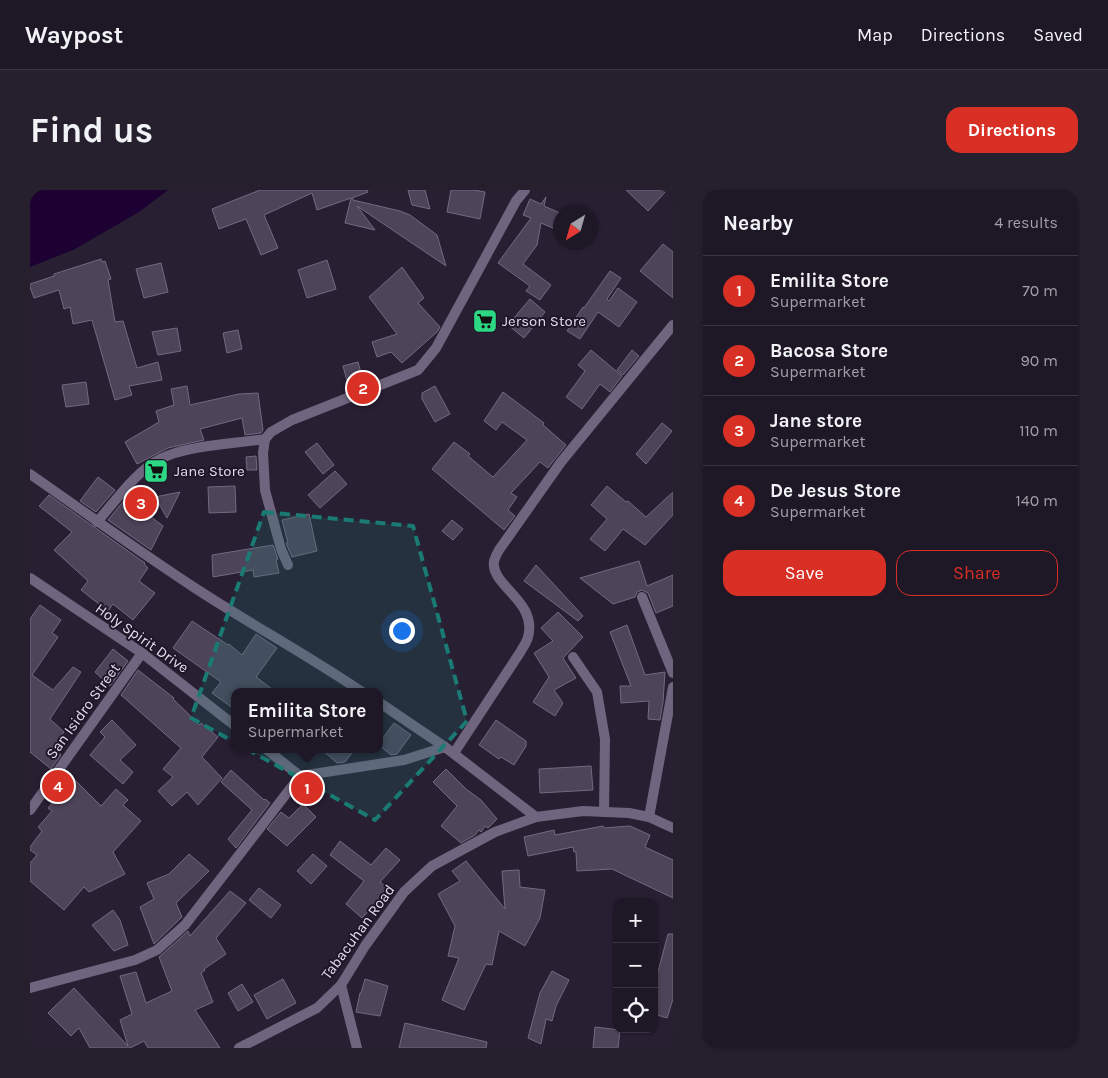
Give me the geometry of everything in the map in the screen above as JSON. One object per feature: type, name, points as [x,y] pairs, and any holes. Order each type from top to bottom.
[{"type":"street","points":[[288,565],[281,550],[265,490],[263,453],[265,439],[271,432],[292,420],[418,370],[436,348],[516,201],[525,190]]},
{"type":"street","points":[[454,754],[521,651],[528,637],[529,624],[524,606],[500,580],[495,570],[494,561],[499,550],[561,462],[673,325]]},
{"type":"street","points":[[97,522],[143,471],[159,459],[180,452],[265,439]]},
{"type":"street","points":[[30,474],[198,590],[327,668],[356,688]]},
{"type":"street","name":"Holy Spirit Drive","points":[[32,584],[142,653],[231,723]]},
{"type":"street","points":[[642,597],[673,673]]},
{"type":"street","name":"San Isidro Street","points":[[30,810],[142,653]]},
{"type":"street","points":[[573,657],[597,692],[604,739],[604,812]]},
{"type":"street","points":[[649,816],[673,687]]},
{"type":"street","points":[[383,705],[445,747],[536,816]]},
{"type":"street","points":[[30,988],[135,960],[157,950],[185,925],[300,776],[404,760],[445,747]]},
{"type":"street","points":[[271,753],[300,776]]},
{"type":"street","name":"Tabacuhan Road","points":[[239,1048],[317,1008],[341,985],[365,946],[404,892],[432,866],[495,832],[536,816],[583,811],[649,816],[673,828]]},
{"type":"street","points":[[341,985],[357,1048]]},
{"type":"highlighted area","points":[[264,512],[413,526],[467,721],[375,820],[191,718]]},
{"type":"shaded area","points":[[30,190],[168,190],[139,212],[75,249],[30,267]]},
{"type":"building","points":[[260,190],[367,190],[368,192],[352,198],[353,200],[410,215],[437,235],[446,266],[357,206],[375,230],[345,223],[351,198],[317,210],[312,193],[264,215],[278,248],[261,255],[246,219],[219,229],[212,209]]},
{"type":"building","points":[[408,190],[425,190],[430,209],[412,205]]},
{"type":"building","points":[[451,190],[485,192],[480,219],[447,212]]},
{"type":"building","points":[[626,190],[667,190],[648,211]]},
{"type":"building","points":[[546,197],[544,206],[553,210],[553,228],[541,223],[537,245],[523,264],[551,285],[540,300],[526,291],[530,286],[498,263],[531,218],[523,215],[530,199],[541,204]]},
{"type":"building","points":[[663,244],[673,252],[673,298],[640,271]]},
{"type":"building","points":[[101,259],[102,262],[105,261],[111,279],[108,280],[115,322],[123,321],[137,368],[158,362],[162,380],[129,386],[132,395],[115,400],[92,320],[73,324],[70,307],[64,309],[59,290],[34,298],[30,287],[30,284],[54,276],[54,274]]},
{"type":"building","points":[[327,260],[336,289],[307,298],[298,270]]},
{"type":"building","points":[[161,263],[168,292],[144,298],[136,269]]},
{"type":"building","points":[[402,267],[424,298],[418,303],[440,327],[437,332],[402,363],[391,352],[377,357],[372,342],[397,334],[369,297]]},
{"type":"building","points":[[610,271],[621,278],[607,299],[609,301],[618,288],[637,302],[619,327],[598,312],[580,339],[567,331]]},
{"type":"building","points":[[530,299],[545,312],[524,338],[508,325]]},
{"type":"building","points":[[177,328],[181,351],[158,355],[152,332]]},
{"type":"building","points":[[238,330],[242,349],[227,353],[223,333]]},
{"type":"building","points":[[591,350],[622,376],[610,392],[600,384],[582,409],[566,397],[585,371],[578,365]]},
{"type":"building","points":[[632,350],[639,356],[623,375],[617,370]]},
{"type":"building","points":[[358,362],[364,384],[349,388],[343,366]]},
{"type":"building","points":[[86,382],[89,404],[66,407],[62,385]]},
{"type":"building","points":[[187,386],[190,405],[239,394],[258,393],[263,430],[261,433],[245,435],[242,418],[200,429],[204,440],[168,448],[137,464],[125,442],[159,422],[156,411],[174,405],[171,389]]},
{"type":"building","points":[[435,386],[450,414],[435,422],[422,399],[422,393]]},
{"type":"building","points":[[503,392],[544,423],[543,425],[566,445],[548,468],[540,462],[511,493],[517,497],[508,510],[515,516],[504,530],[432,469],[454,442],[470,454],[468,456],[493,477],[527,440],[502,422],[496,430],[484,421]]},
{"type":"building","points":[[662,423],[672,431],[646,464],[636,454]]},
{"type":"building","points":[[317,443],[334,465],[323,474],[305,452]]},
{"type":"building","points":[[256,456],[257,470],[247,470],[246,457]]},
{"type":"building","points":[[335,471],[347,484],[320,508],[308,495]]},
{"type":"building","points":[[98,477],[115,490],[96,512],[80,501]]},
{"type":"building","points":[[235,486],[236,512],[209,513],[208,487]]},
{"type":"building","points":[[607,486],[646,517],[673,492],[673,515],[645,545],[623,529],[605,551],[590,539],[607,519],[591,505]]},
{"type":"building","points":[[180,492],[167,518],[155,497]]},
{"type":"building","points":[[49,495],[145,563],[148,568],[139,581],[155,593],[133,620],[113,604],[108,611],[81,590],[88,581],[54,550],[72,532],[39,506]]},
{"type":"building","points":[[126,498],[163,526],[151,550],[108,520]]},
{"type":"building","points":[[309,514],[317,551],[292,557],[286,543],[288,543],[282,520]]},
{"type":"building","points":[[452,520],[463,529],[453,540],[442,531]]},
{"type":"building","points":[[273,545],[278,559],[276,560],[279,573],[254,577],[253,570],[213,577],[212,555]]},
{"type":"building","points":[[639,561],[647,586],[673,575],[673,606],[656,613],[648,593],[642,590],[637,592],[635,597],[613,604],[580,578]]},
{"type":"building","points":[[536,565],[583,616],[578,621],[524,581]]},
{"type":"building","points":[[40,605],[61,620],[52,633],[58,637],[32,675],[53,690],[73,667],[81,672],[50,719],[64,732],[52,747],[61,755],[51,769],[30,752],[30,619]]},
{"type":"building","points":[[558,612],[583,637],[563,658],[576,678],[554,690],[563,703],[555,716],[533,702],[549,677],[534,653],[553,641],[541,628]]},
{"type":"building","points":[[192,621],[229,644],[242,655],[256,634],[277,648],[256,677],[271,688],[231,688],[231,707],[212,693],[221,682],[173,648]]},
{"type":"building","points":[[627,625],[645,675],[665,672],[660,720],[648,719],[649,701],[621,703],[620,686],[631,686],[610,632]]},
{"type":"building","points":[[113,649],[128,661],[110,686],[95,672]]},
{"type":"building","points":[[138,670],[174,698],[200,725],[201,723],[218,737],[202,757],[222,778],[198,805],[187,792],[172,806],[158,791],[173,777],[163,769],[181,748],[121,695]]},
{"type":"building","points":[[112,720],[136,745],[120,760],[133,772],[123,784],[90,755],[105,737],[100,732]]},
{"type":"building","points":[[496,720],[526,741],[526,746],[514,765],[501,757],[499,759],[479,745]]},
{"type":"building","points":[[394,723],[411,735],[397,754],[391,755],[383,748],[383,738]]},
{"type":"building","points":[[326,753],[352,753],[345,762],[337,763]]},
{"type":"building","points":[[591,766],[593,790],[540,793],[539,769]]},
{"type":"building","points":[[446,769],[466,789],[481,800],[497,819],[488,828],[485,826],[481,832],[479,830],[475,835],[461,843],[441,826],[457,806],[433,782]]},
{"type":"building","points":[[231,770],[264,800],[270,803],[236,848],[228,839],[252,810],[221,782]]},
{"type":"building","points":[[73,778],[101,806],[116,789],[128,800],[123,805],[141,821],[113,852],[125,874],[89,892],[84,887],[64,910],[30,881],[30,863],[37,855],[30,850],[30,847],[42,831],[38,827],[52,811],[48,808],[63,791],[61,789]]},
{"type":"building","points":[[303,804],[316,817],[287,846],[267,829],[281,812],[289,818]]},
{"type":"building","points":[[603,826],[604,828],[630,826],[650,835],[645,847],[673,860],[673,898],[612,869],[577,871],[576,852],[574,852],[573,847],[528,856],[524,837],[554,830],[555,835]]},
{"type":"building","points":[[340,841],[371,865],[386,848],[400,860],[380,882],[389,889],[362,918],[346,904],[364,881],[330,855]]},
{"type":"building","points":[[189,854],[209,871],[176,903],[182,917],[154,944],[140,907],[154,899],[147,883],[169,874]]},
{"type":"building","points":[[313,854],[327,866],[311,884],[297,871]]},
{"type":"building","points":[[466,861],[505,909],[502,871],[519,870],[520,887],[545,890],[540,918],[525,946],[499,931],[492,965],[486,964],[464,1010],[442,1000],[459,958],[448,956],[455,926],[438,894],[460,881],[452,871]]},
{"type":"building","points":[[259,888],[281,905],[271,918],[249,900]]},
{"type":"building","points":[[230,891],[246,903],[216,938],[226,954],[201,973],[213,1002],[195,1010],[220,1048],[148,1048],[144,1041],[130,1048],[90,1048],[79,1028],[71,1036],[48,1013],[74,988],[128,1046],[120,1020],[132,1014],[120,976],[136,972],[146,1003],[172,991],[159,957],[188,931],[190,936]]},
{"type":"building","points":[[113,910],[120,920],[128,945],[114,951],[92,925]]},
{"type":"building","points":[[668,934],[673,934],[673,999],[667,1018],[658,1015],[658,972]]},
{"type":"building","points":[[552,971],[569,980],[556,1006],[552,1021],[546,1019],[541,1044],[528,1038],[540,993]]},
{"type":"building","points":[[283,979],[296,1003],[267,1019],[254,995]]},
{"type":"building","points":[[365,979],[388,986],[380,1016],[356,1012]]},
{"type":"building","points":[[242,984],[253,1002],[238,1011],[228,993]]},
{"type":"building","points":[[405,1023],[487,1042],[486,1048],[399,1048]]},
{"type":"building","points":[[595,1027],[613,1029],[613,1033],[620,1033],[618,1048],[593,1048]]},
{"type":"place","name":"Jerson Store","points":[[485,321]]},
{"type":"place","name":"Bacosa Store","points":[[363,388]]},
{"type":"place","name":"Jane Store","points":[[156,471]]},
{"type":"place","name":"Jane store","points":[[141,503]]},
{"type":"place","name":"De Jesus Store","points":[[58,786]]},
{"type":"place","name":"Emilita Store","points":[[307,788]]}]
